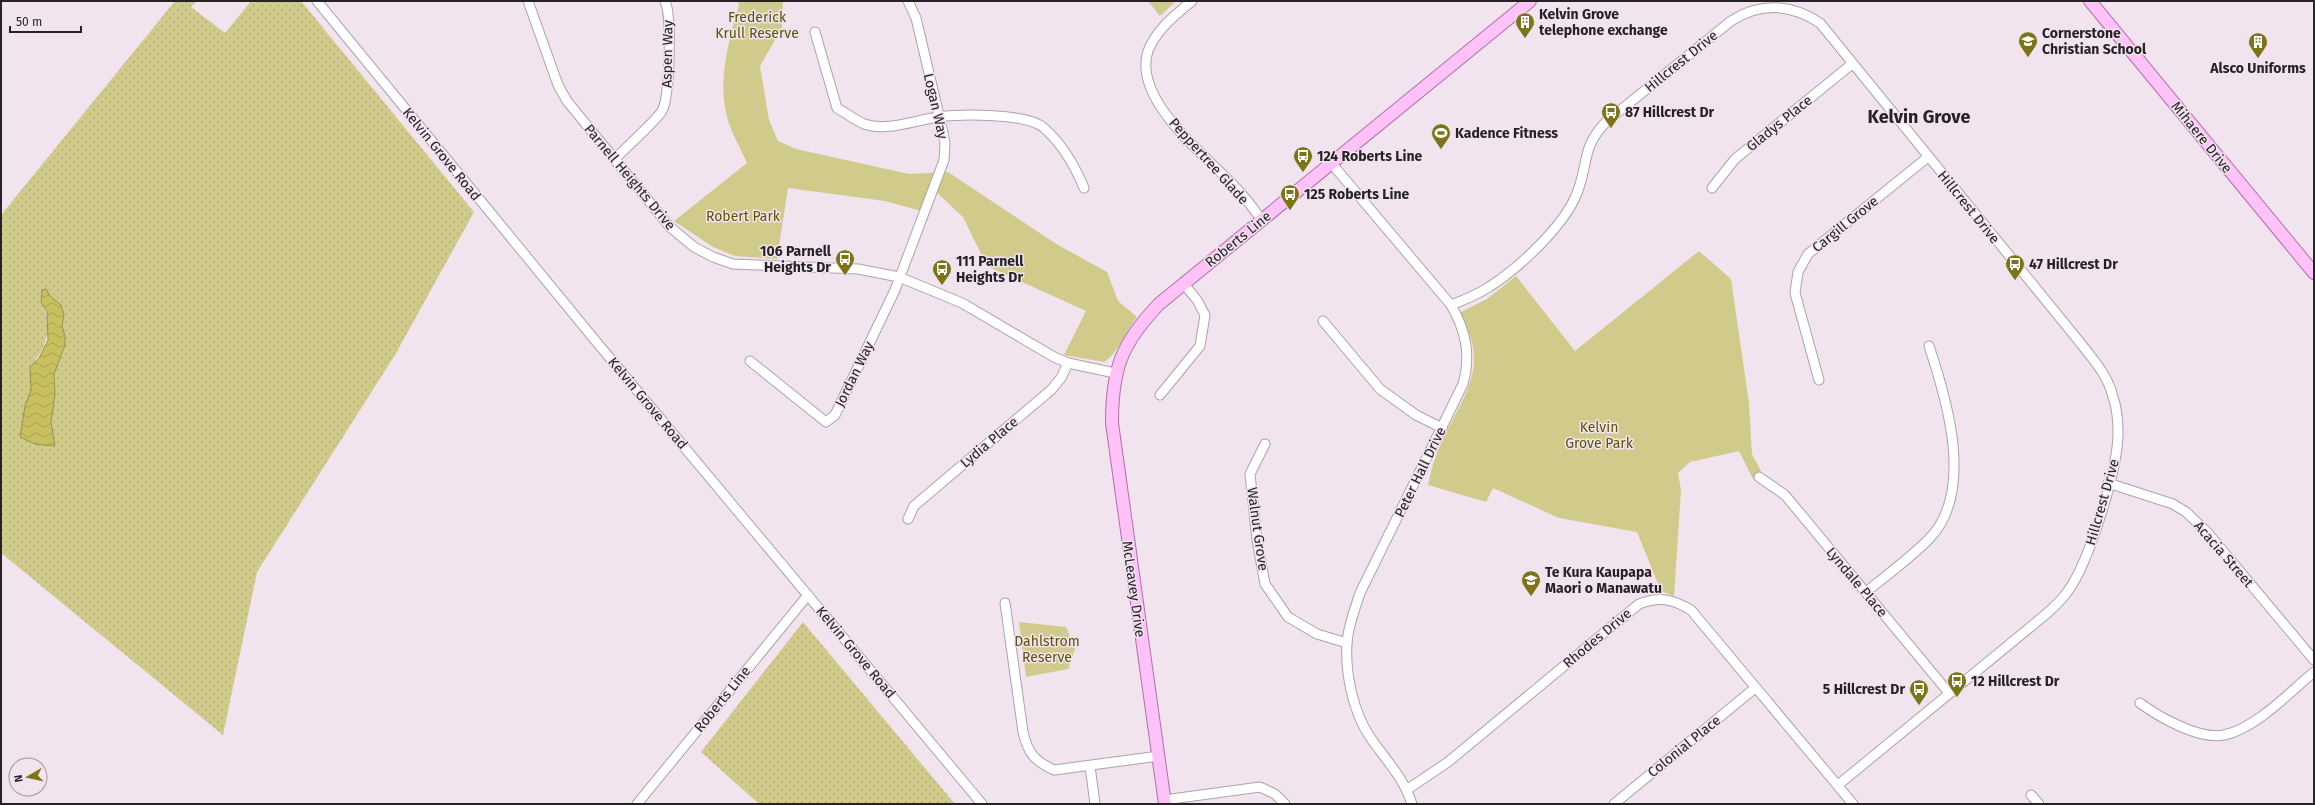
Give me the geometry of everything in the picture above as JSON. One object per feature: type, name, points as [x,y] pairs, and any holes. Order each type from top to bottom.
[{"type":"main road","name":"Roberts Line","points":[[1115,373],[1123,353],[1142,322],[1159,304],[1530,1]]},
{"type":"main road","name":"Mihaere Drive","points":[[2090,1],[2314,273]]},
{"type":"main road","name":"McLeavey Drive","points":[[1115,373],[1112,423],[1117,471],[1165,802]]},
{"type":"street","name":"Kelvin Grove Road","points":[[317,1],[982,804]]},
{"type":"street","name":"Parnell Heights Drive","points":[[528,1],[558,85],[588,128],[670,227],[694,247],[713,257],[732,264],[858,269],[899,277],[962,303],[1068,363],[1115,373]]},
{"type":"street","name":"Aspen Way","points":[[614,159],[662,111],[668,90],[669,30],[668,7],[665,1]]},
{"type":"street","name":"Logan Way","points":[[899,277],[943,166],[945,143],[916,18],[908,1]]},
{"type":"street","name":"Peppertree Glade","points":[[1192,1],[1160,30],[1148,51],[1146,70],[1150,87],[1157,103],[1197,151],[1237,189],[1262,220]]},
{"type":"street","name":"Hillcrest Drive","points":[[1451,305],[1480,292],[1501,279],[1563,221],[1578,192],[1590,141],[1598,130],[1740,14],[1766,7],[1794,10],[1807,14],[1820,23],[2103,372],[2113,396],[2118,420],[2116,453],[2085,559],[2068,592],[2045,615],[1838,785]]},
{"type":"street","points":[[815,32],[838,108],[864,124],[882,126],[939,117],[1007,117],[1026,120],[1043,127],[1076,166],[1084,188]]},
{"type":"street","name":"Gladys Place","points":[[1712,188],[1735,159],[1852,64]]},
{"type":"street","name":"Cargill Grove","points":[[1819,380],[1795,293],[1798,272],[1808,254],[1928,156]]},
{"type":"street","name":"Peter Hall Drive","points":[[1332,164],[1451,305],[1459,319],[1466,340],[1467,370],[1463,384],[1360,593],[1347,643],[1350,684],[1358,713],[1369,736],[1408,789],[1412,804]]},
{"type":"street","name":"Jordan Way","points":[[750,361],[826,422],[835,414],[899,277]]},
{"type":"street","points":[[1160,395],[1200,346],[1205,314],[1198,300],[1184,284]]},
{"type":"street","points":[[1323,322],[1380,389],[1416,415],[1442,428]]},
{"type":"street","points":[[1866,592],[1930,538],[1949,508],[1955,468],[1952,438],[1937,368],[1929,346]]},
{"type":"street","name":"Lydia Place","points":[[908,519],[914,506],[1051,390],[1061,378],[1068,363]]},
{"type":"street","name":"Walnut Grove","points":[[1265,444],[1250,474],[1257,540],[1265,584],[1288,617],[1316,634],[1347,643]]},
{"type":"street","name":"Lyndale Place","points":[[1758,477],[1785,495],[1949,693]]},
{"type":"street","name":"Acacia Street","points":[[2108,483],[2173,504],[2186,512],[2207,532],[2314,660]]},
{"type":"street","name":"Roberts Line","points":[[637,804],[808,595]]},
{"type":"street","name":"Rhodes Drive","points":[[1408,789],[1448,762],[1639,604],[1651,599],[1668,599],[1690,610],[1853,804]]},
{"type":"street","points":[[1005,602],[1027,748],[1039,763],[1054,770],[1159,756]]},
{"type":"street","points":[[2140,703],[2160,718],[2208,735],[2224,736],[2254,721],[2314,672]]},
{"type":"street","name":"Colonial Place","points":[[1614,804],[1755,688]]},
{"type":"street","points":[[1090,766],[1095,804]]},
{"type":"street","points":[[1165,802],[1260,787],[1275,794],[1285,804]]},
{"type":"street","points":[[2031,795],[2039,804]]},
{"type":"green space","points":[[175,1],[196,1],[191,7],[225,33],[251,1],[301,1],[474,212],[395,355],[257,572],[223,735],[1,553],[1,215]],"holes":[[[50,296],[61,305],[64,315],[62,326],[65,336],[65,345],[54,374],[55,395],[51,422],[55,446],[25,406],[31,390],[30,367],[41,352],[47,336],[47,319],[41,302]]]},
{"type":"green space","points":[[738,1],[783,1],[782,28],[760,66],[769,120],[778,141],[796,149],[909,174],[948,172],[1058,245],[1107,272],[1118,301],[1137,317],[1113,354],[1104,362],[1064,355],[1086,311],[987,266],[963,217],[934,190],[925,212],[885,201],[788,188],[777,259],[735,256],[713,247],[674,221],[747,163],[729,124],[725,109],[724,94],[725,64],[739,5]]},
{"type":"green space","points":[[1148,1],[1176,1],[1160,16]]},
{"type":"green space","name":"Kelvin Grove Park","points":[[1699,251],[1731,279],[1749,403],[1752,454],[1763,475],[1753,479],[1739,451],[1690,462],[1678,473],[1681,490],[1674,596],[1661,591],[1637,532],[1559,518],[1493,488],[1486,502],[1428,485],[1435,459],[1468,387],[1473,370],[1474,353],[1469,334],[1459,313],[1487,299],[1516,276],[1575,351]]},
{"type":"green space","points":[[803,622],[955,804],[759,804],[701,752]]},
{"type":"green space","name":"Dahlstrom Reserve","points":[[1019,622],[1066,627],[1075,649],[1068,669],[1026,677]]},
{"type":"water","points":[[46,289],[50,296],[61,305],[64,315],[62,326],[65,336],[65,345],[54,374],[55,395],[51,422],[55,446],[35,444],[20,437],[25,406],[31,390],[30,367],[39,358],[48,340],[47,312],[41,302],[42,290]]},
{"type":"place","name":"Kelvin Grove telephone exchange","points":[[1525,39]]},
{"type":"place","name":"Cornerstone Christian School","points":[[2028,58]]},
{"type":"place","name":"Alsco Uniforms","points":[[2258,59]]},
{"type":"place","name":"87 Hillcrest Dr","points":[[1611,129]]},
{"type":"place","name":"Kadence Fitness","points":[[1441,150]]},
{"type":"place","name":"124 Roberts Line","points":[[1303,173]]},
{"type":"place","name":"125 Roberts Line","points":[[1290,211]]},
{"type":"place","name":"106 Parnell Heights Dr","points":[[845,276]]},
{"type":"place","name":"47 Hillcrest Dr","points":[[2015,281]]},
{"type":"place","name":"111 Parnell Heights Dr","points":[[942,286]]},
{"type":"place","name":"Te Kura Kaupapa Maori o Manawatu","points":[[1531,597]]},
{"type":"place","name":"12 Hillcrest Dr","points":[[1957,698]]},
{"type":"place","name":"5 Hillcrest Dr","points":[[1919,706]]},
{"type":"district","name":"Kelvin Grove","points":[[1919,117]]},
{"type":"park label","name":"Frederick Krull Reserve","points":[[757,26]]},
{"type":"park label","name":"Robert Park","points":[[743,216]]}]
